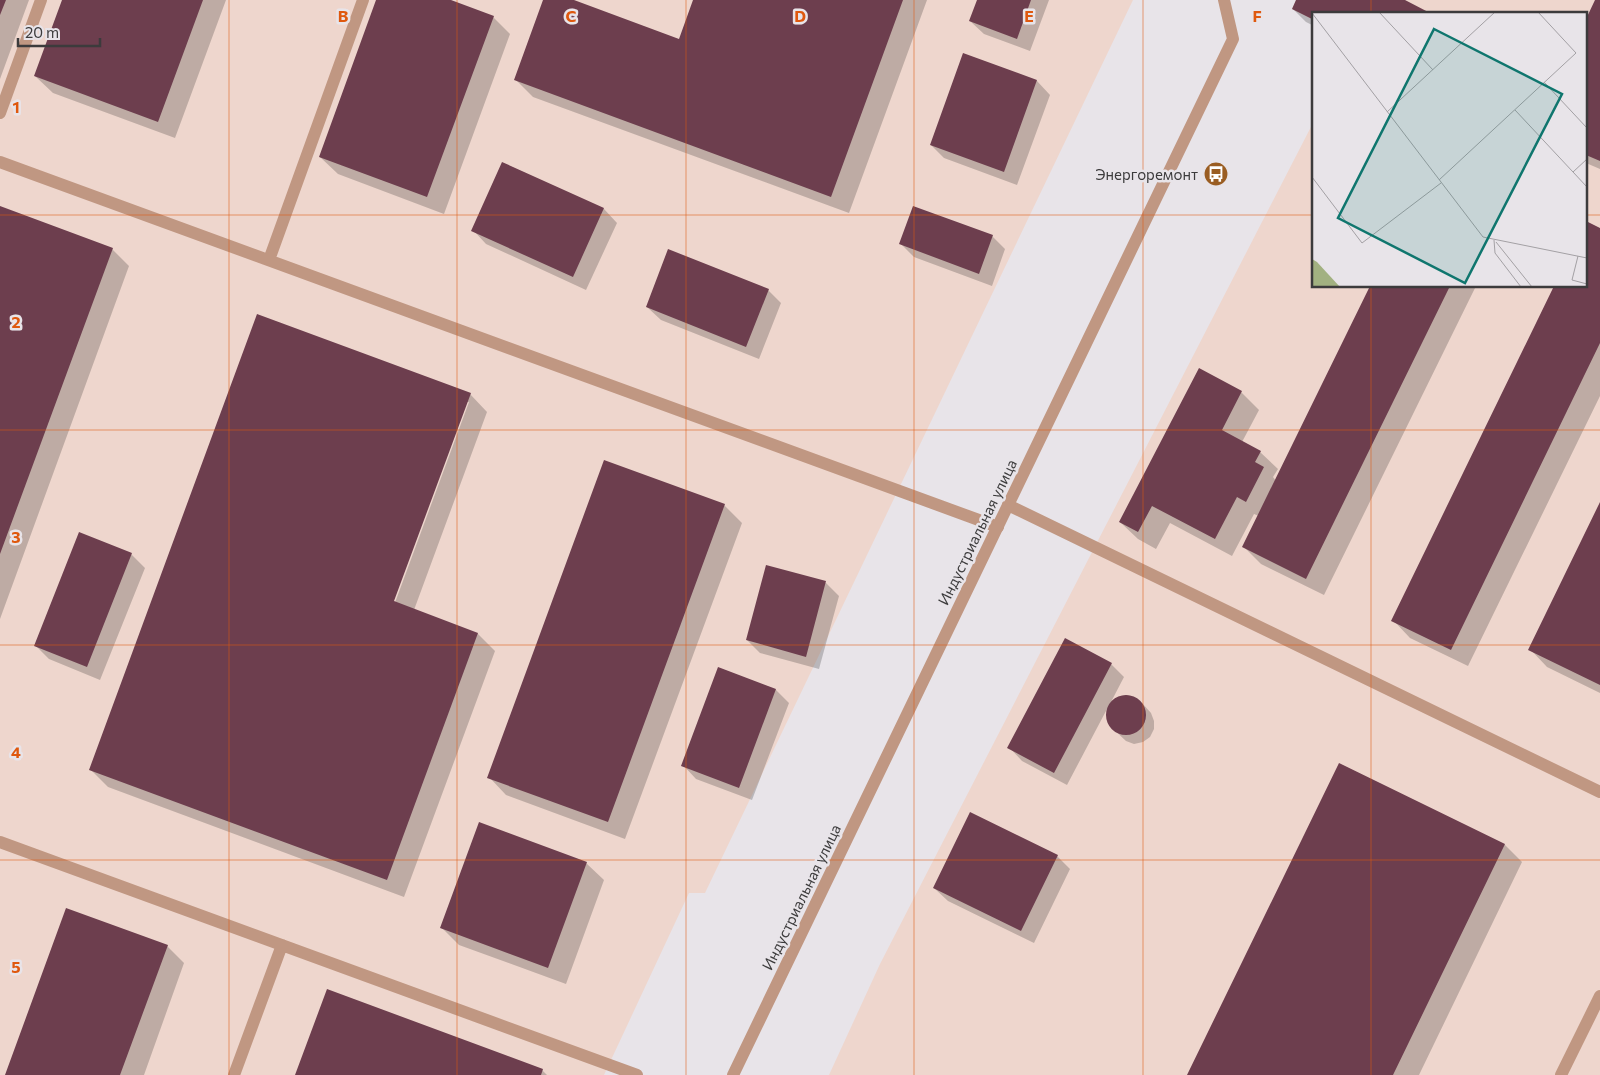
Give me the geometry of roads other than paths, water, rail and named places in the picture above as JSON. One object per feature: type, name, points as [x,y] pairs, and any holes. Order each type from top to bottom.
[{"type":"street","points":[[0,113],[41,0]]},
{"type":"street","points":[[269,260],[363,0]]},
{"type":"street","name":"Индустриальная улица","points":[[733,1075],[1233,39],[1224,0]]},
{"type":"street","points":[[0,162],[998,527]]},
{"type":"street","points":[[1008,505],[1600,792]]},
{"type":"street","points":[[0,842],[636,1075]]},
{"type":"street","points":[[234,1075],[282,945]]},
{"type":"street","points":[[1561,1075],[1600,996]]},
{"type":"place","name":"Энергоремонт","points":[[1216,174]]}]
